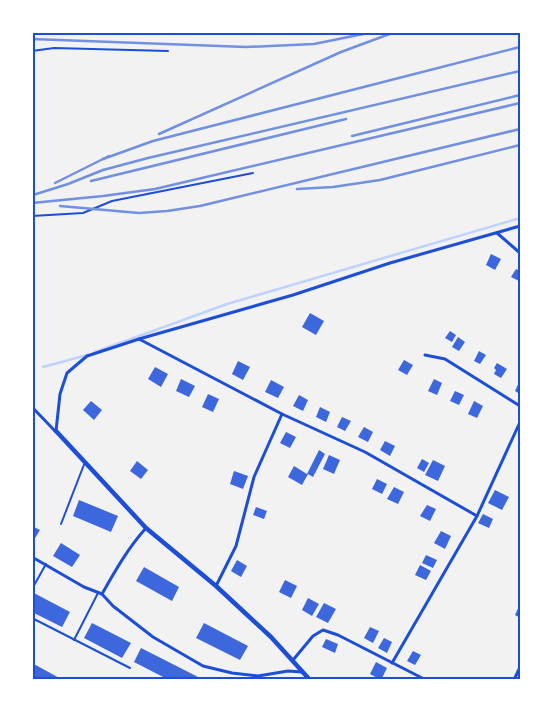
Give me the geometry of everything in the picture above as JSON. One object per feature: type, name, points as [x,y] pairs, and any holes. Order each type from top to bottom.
[{"type":"street","points":[[56,431],[60,394],[67,373],[87,356],[293,295],[390,263],[520,226]]},
{"type":"street","points":[[497,233],[520,253]]},
{"type":"street","points":[[139,340],[282,414],[366,452],[477,516]]},
{"type":"street","points":[[425,355],[445,359],[520,406]]},
{"type":"street","points":[[32,408],[56,431],[146,528],[216,586],[271,637],[294,660],[310,680]]},
{"type":"street","points":[[216,586],[236,546],[254,477],[282,414]]},
{"type":"street","points":[[392,663],[477,516],[520,422]]},
{"type":"street","points":[[100,593],[120,561],[146,528]]},
{"type":"street","points":[[32,557],[84,587],[100,593],[113,606],[153,637],[203,666],[232,673],[258,676],[288,671],[302,672]]},
{"type":"street","points":[[294,660],[313,636],[323,630],[338,635],[426,680]]},
{"type":"street","points":[[514,680],[520,666]]},
{"type":"lane","points":[[32,51],[54,48],[168,51]]},
{"type":"lane","points":[[32,216],[83,213],[112,201],[253,173]]},
{"type":"lane","points":[[61,524],[84,462]]},
{"type":"lane","points":[[32,589],[46,564]]},
{"type":"lane","points":[[74,640],[100,593]]},
{"type":"lane","points":[[32,618],[130,668]]},
{"type":"building","points":[[491,254],[501,259],[495,270],[486,265]]},
{"type":"building","points":[[516,269],[520,271],[519,281],[511,277]]},
{"type":"building","points":[[310,313],[324,321],[316,335],[302,327]]},
{"type":"building","points":[[450,331],[456,335],[452,342],[445,338]]},
{"type":"building","points":[[458,337],[465,342],[459,351],[452,347]]},
{"type":"building","points":[[479,351],[486,355],[480,364],[474,361]]},
{"type":"building","points":[[404,360],[413,365],[407,375],[398,370]]},
{"type":"building","points":[[238,361],[250,367],[243,380],[232,374]]},
{"type":"building","points":[[497,363],[507,369],[501,378],[494,374],[496,370],[494,368]]},
{"type":"building","points":[[155,367],[168,374],[161,387],[148,379]]},
{"type":"building","points":[[181,379],[195,386],[189,397],[176,391]]},
{"type":"building","points":[[434,379],[442,383],[437,395],[428,391]]},
{"type":"building","points":[[271,380],[284,387],[278,398],[265,392]]},
{"type":"building","points":[[520,380],[520,394],[515,391]]},
{"type":"building","points":[[455,391],[464,395],[459,405],[450,401]]},
{"type":"building","points":[[208,394],[219,399],[213,412],[202,407]]},
{"type":"building","points":[[299,395],[308,400],[303,411],[293,406]]},
{"type":"building","points":[[91,401],[102,410],[94,420],[83,410]]},
{"type":"building","points":[[474,401],[483,406],[477,418],[468,414]]},
{"type":"building","points":[[320,407],[330,412],[326,422],[316,417]]},
{"type":"building","points":[[342,417],[351,421],[345,431],[337,427]]},
{"type":"building","points":[[364,427],[373,432],[368,442],[358,437]]},
{"type":"building","points":[[286,432],[296,437],[290,448],[280,443]]},
{"type":"building","points":[[385,441],[395,446],[390,456],[380,450]]},
{"type":"building","points":[[319,450],[325,454],[313,477],[308,474],[302,485],[288,477],[294,466],[307,474]]},
{"type":"building","points":[[329,455],[340,460],[334,474],[323,469]]},
{"type":"building","points":[[422,459],[429,463],[424,472],[417,468]]},
{"type":"building","points":[[433,460],[445,466],[438,481],[425,475]]},
{"type":"building","points":[[137,461],[148,470],[141,479],[130,471]]},
{"type":"building","points":[[234,471],[248,476],[243,489],[230,484]]},
{"type":"building","points":[[377,479],[387,484],[382,494],[372,489]]},
{"type":"building","points":[[394,487],[404,492],[398,504],[387,499]]},
{"type":"building","points":[[495,490],[509,497],[502,510],[488,503]]},
{"type":"building","points":[[79,500],[118,516],[111,532],[73,516]]},
{"type":"building","points":[[427,505],[436,509],[430,521],[420,516]]},
{"type":"building","points":[[256,507],[267,511],[264,519],[253,515]]},
{"type":"building","points":[[483,514],[493,519],[489,528],[478,523]]},
{"type":"building","points":[[32,526],[40,530],[32,543]]},
{"type":"building","points":[[441,531],[451,536],[445,549],[434,543]]},
{"type":"building","points":[[61,543],[80,555],[72,567],[53,556]]},
{"type":"building","points":[[426,555],[437,560],[433,568],[422,563]]},
{"type":"building","points":[[237,560],[247,566],[241,577],[231,571]]},
{"type":"building","points":[[420,565],[431,571],[426,580],[415,575]]},
{"type":"building","points":[[144,567],[179,587],[172,601],[136,581]]},
{"type":"building","points":[[285,580],[297,586],[291,598],[279,592]]},
{"type":"building","points":[[32,592],[70,612],[62,627],[32,612]]},
{"type":"building","points":[[308,598],[319,604],[312,616],[302,610]]},
{"type":"building","points":[[324,603],[336,609],[328,623],[316,617]]},
{"type":"building","points":[[520,604],[520,618],[515,615]]},
{"type":"building","points":[[92,623],[131,643],[122,658],[84,638]]},
{"type":"building","points":[[204,623],[248,646],[240,660],[196,638]]},
{"type":"building","points":[[370,627],[379,631],[373,643],[364,638]]},
{"type":"building","points":[[384,638],[392,642],[387,653],[378,648]]},
{"type":"building","points":[[326,639],[338,644],[335,653],[322,647]]},
{"type":"building","points":[[141,648],[204,680],[169,680],[134,662]]},
{"type":"building","points":[[413,651],[421,655],[415,665],[407,661]]},
{"type":"building","points":[[376,662],[387,668],[381,680],[370,674]]},
{"type":"building","points":[[32,663],[63,680],[32,680]]},
{"type":"waterway","points":[[95,352],[227,304],[520,218]]},
{"type":"waterway","points":[[43,367],[87,355]]},
{"type":"railway","points":[[32,39],[246,47],[314,44],[373,32]]},
{"type":"railway","points":[[159,134],[341,52],[395,32]]},
{"type":"railway","points":[[103,159],[153,141],[520,47]]},
{"type":"railway","points":[[33,195],[103,170],[148,158],[520,71]]},
{"type":"railway","points":[[352,136],[520,95]]},
{"type":"railway","points":[[32,203],[155,189],[520,103]]},
{"type":"railway","points":[[91,181],[346,119]]},
{"type":"railway","points":[[60,206],[139,213],[200,206],[520,129]]},
{"type":"railway","points":[[297,189],[333,187],[380,180],[520,145]]},
{"type":"railway","points":[[55,183],[109,156]]}]
